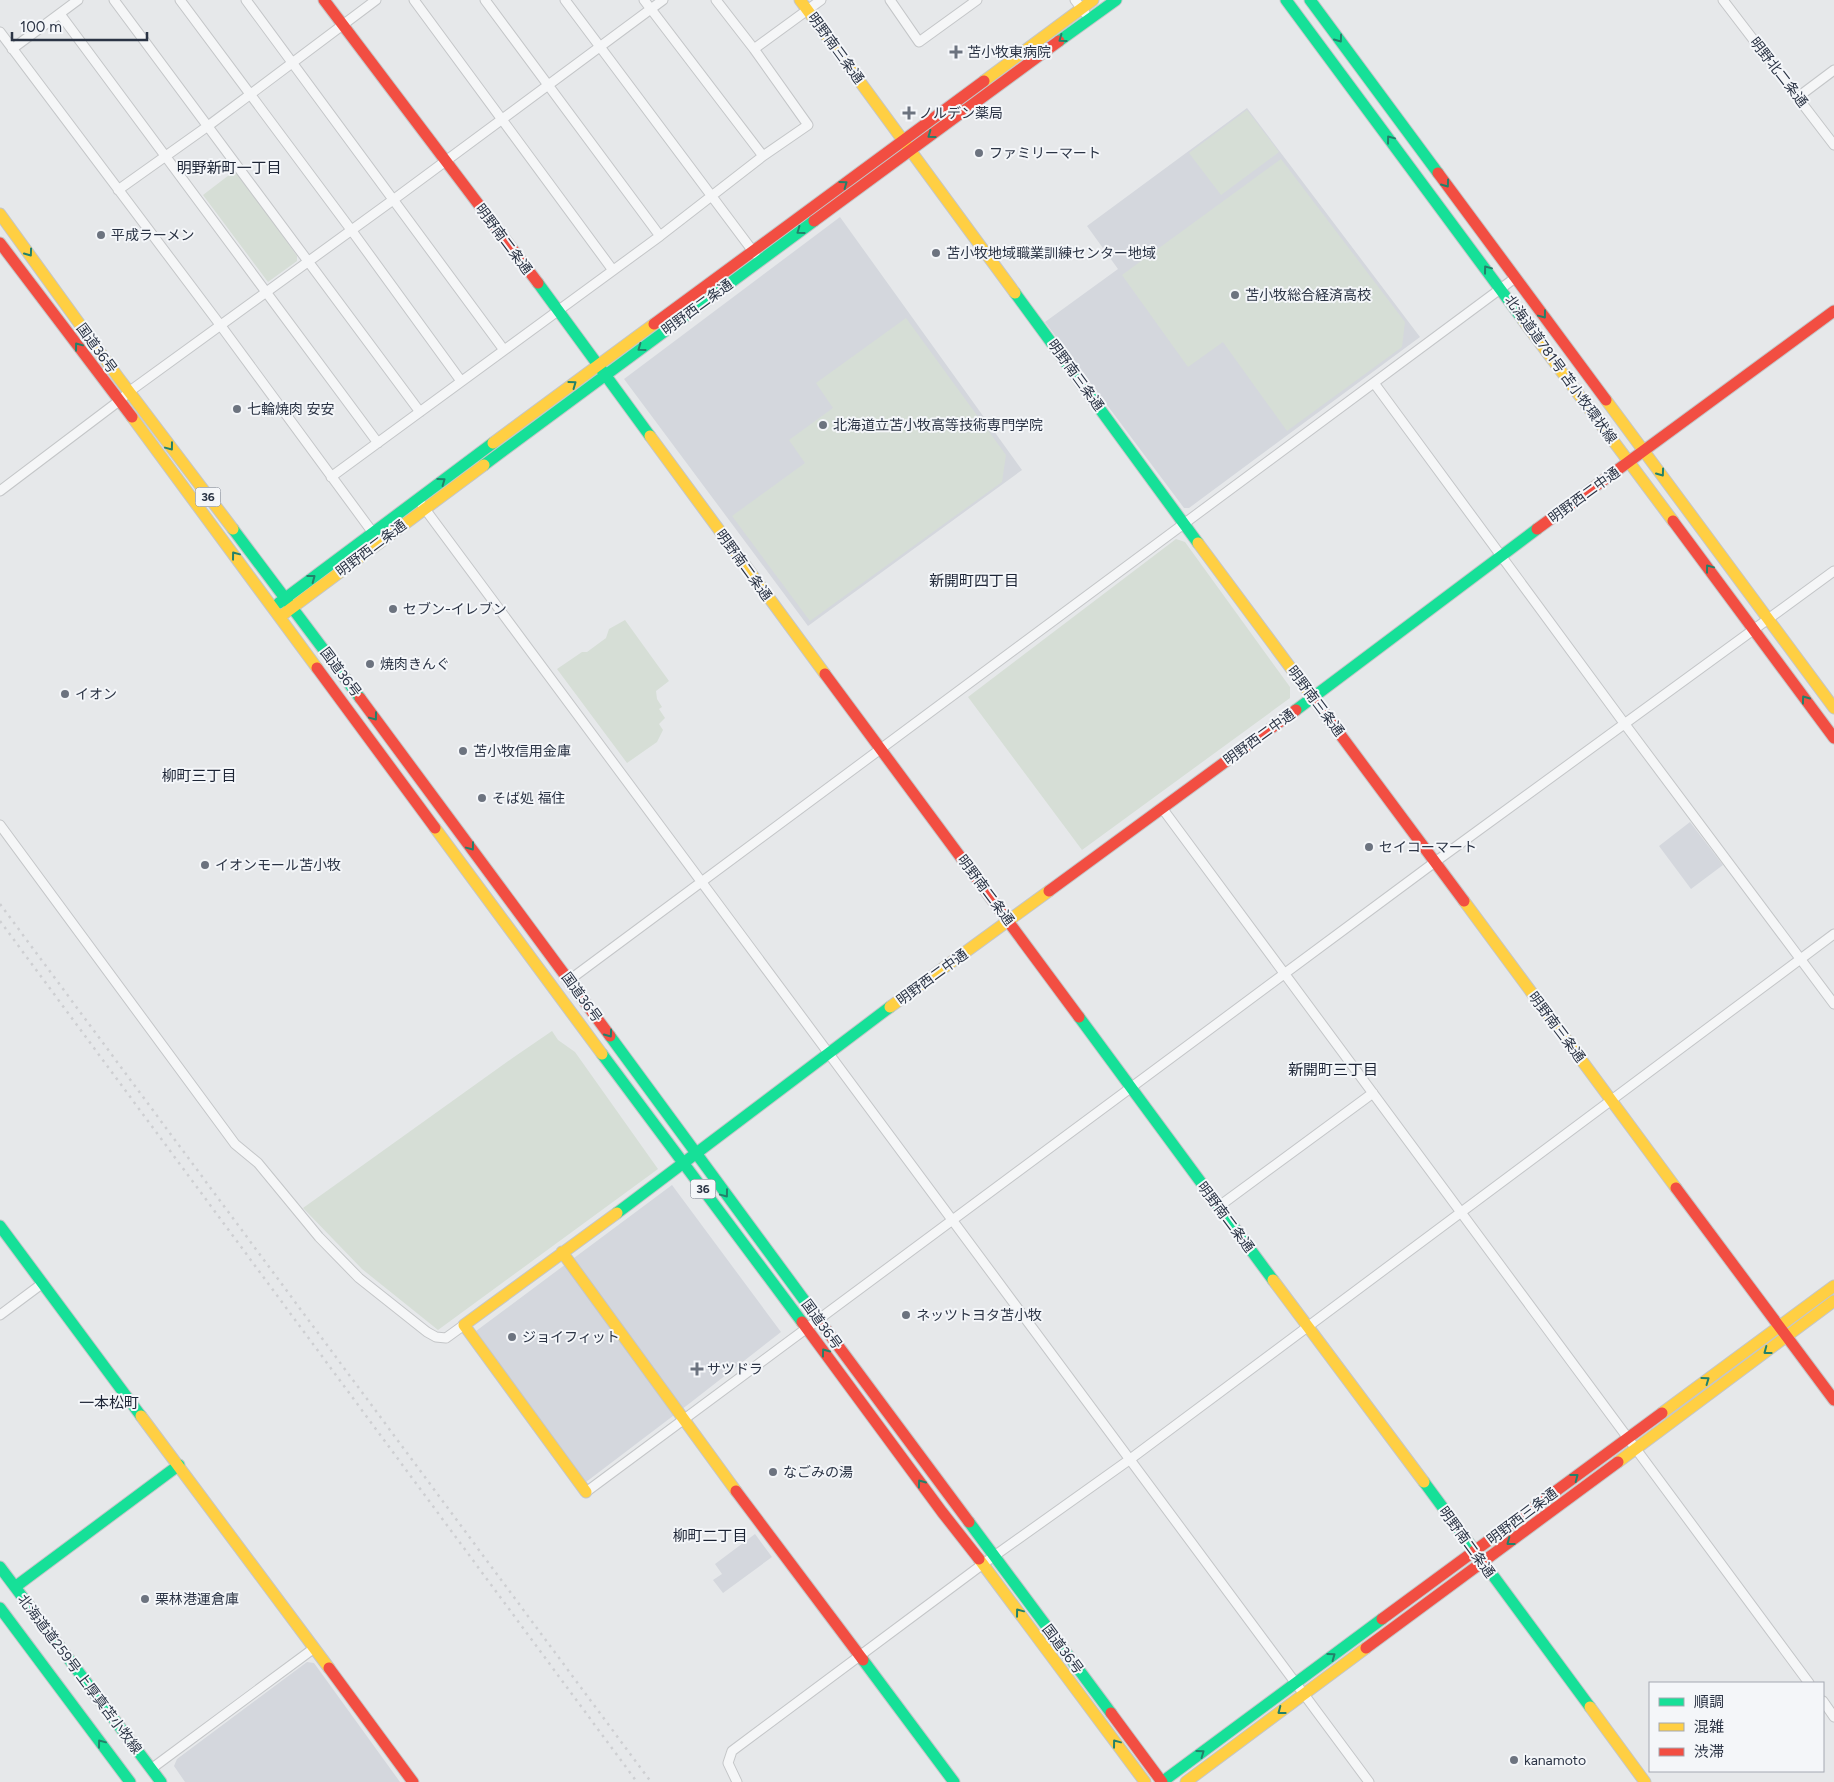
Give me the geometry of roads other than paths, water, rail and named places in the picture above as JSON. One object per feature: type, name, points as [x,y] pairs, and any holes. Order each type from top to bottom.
[{"type":"main road","name":"明野南二条通","points":[[324,0],[606,374],[744,566],[1009,921],[1218,1207],[1645,1782]]},
{"type":"main road","name":"明野南三条通","points":[[800,0],[1184,524],[1834,1400]]},
{"type":"main road","name":"明野西二条通","points":[[420,504],[606,374],[759,261],[907,145],[1078,4],[1093,0]]},
{"type":"main road","name":"明野西二条通","points":[[276,612],[420,504],[599,365],[752,251],[1116,0]]},
{"type":"main road","name":"北海道道781号 苫小牧環状線","points":[[1286,0],[1502,288],[1834,738]]},
{"type":"main road","name":"北海道道781号 苫小牧環状線","points":[[1310,0],[1834,708]]},
{"type":"main road","name":"国道36号","points":[[0,214],[1162,1782]]},
{"type":"main road","name":"国道36号","points":[[0,244],[119,401],[942,1512],[983,1564],[1145,1782]]},
{"type":"main road","name":"明野西二中通","points":[[464,1325],[684,1163],[828,1053],[1834,311]]},
{"type":"main road","points":[[0,1226],[179,1465],[412,1782]]},
{"type":"main road","points":[[562,1252],[684,1420],[954,1782]]},
{"type":"main road","name":"明野西三条通","points":[[1186,1782],[1636,1448],[1783,1331],[1834,1286]]},
{"type":"main road","name":"明野西三条通","points":[[1162,1782],[1628,1438],[1783,1331],[1834,1301]]},
{"type":"main road","points":[[464,1325],[586,1492]]},
{"type":"main road","points":[[15,1587],[179,1465]]},
{"type":"main road","name":"北海道道259号 上厚真苫小牧線","points":[[0,1567],[161,1782]]},
{"type":"main road","name":"北海道道259号 上厚真苫小牧線","points":[[0,1608],[130,1782]]},
{"type":"street","points":[[12,49],[78,0]]},
{"type":"street","points":[[114,0],[420,412]]},
{"type":"street","points":[[180,0],[461,381]]},
{"type":"street","points":[[246,0],[504,350]]},
{"type":"street","points":[[118,190],[166,157],[376,0]]},
{"type":"street","points":[[414,0],[612,269]]},
{"type":"street","points":[[485,0],[660,236]]},
{"type":"street","points":[[565,0],[759,261]]},
{"type":"street","points":[[644,0],[763,156]]},
{"type":"street","points":[[0,491],[130,391],[352,231],[445,160],[663,0]]},
{"type":"street","points":[[331,477],[612,269],[660,236],[763,156],[808,125],[754,49],[716,0]]},
{"type":"street","points":[[754,49],[821,0]]},
{"type":"street","points":[[894,1],[919,42],[977,0]]},
{"type":"street","name":"明野北二条通","points":[[1723,0],[1834,145]]},
{"type":"street","points":[[1078,4],[1090,19]]},
{"type":"street","points":[[60,14],[378,443]]},
{"type":"street","points":[[0,32],[221,326],[376,537]]},
{"type":"street","points":[[1798,97],[1834,70]]},
{"type":"street","points":[[555,988],[569,980],[1515,278]]},
{"type":"street","points":[[1374,383],[1834,1004]]},
{"type":"street","points":[[420,504],[953,1220],[1368,1782]]},
{"type":"street","points":[[586,1492],[1624,722],[1834,571]]},
{"type":"street","points":[[1162,808],[1808,1682]]},
{"type":"street","points":[[0,825],[235,1144],[258,1163],[319,1237],[359,1278],[427,1332],[446,1338],[464,1325]]},
{"type":"street","points":[[737,1782],[728,1763],[732,1751],[983,1564],[1129,1460],[1834,934]]},
{"type":"street","points":[[1218,1207],[1373,1093]]},
{"type":"street","points":[[0,1315],[43,1283]]},
{"type":"street","points":[[151,1769],[313,1649]]},
{"type":"street","points":[[1824,1702],[1834,1716]]},
{"type":"railway","points":[[0,904],[651,1782]]},
{"type":"railway","points":[[0,921],[637,1782]]},
{"type":"place","name":"苫小牧東病院","points":[[956,52]]},
{"type":"place","name":"ノルデン薬局","points":[[909,113]]},
{"type":"place","name":"ファミリーマート","points":[[979,153]]},
{"type":"place","name":"平成ラーメン","points":[[101,235]]},
{"type":"place","name":"苫小牧地域職業訓練センター地域","points":[[936,253]]},
{"type":"place","name":"苫小牧総合経済高校","points":[[1235,295]]},
{"type":"place","name":"七輪焼肉 安安","points":[[237,409]]},
{"type":"place","name":"北海道立苫小牧高等技術専門学院","points":[[823,425]]},
{"type":"place","name":"セブン-イレブン","points":[[393,609]]},
{"type":"place","name":"焼肉きんぐ","points":[[370,664]]},
{"type":"place","name":"イオン","points":[[65,694]]},
{"type":"place","name":"苫小牧信用金庫","points":[[463,751]]},
{"type":"place","name":"そば処 福住","points":[[482,798]]},
{"type":"place","name":"セイコーマート","points":[[1369,847]]},
{"type":"place","name":"イオンモール苫小牧","points":[[205,865]]},
{"type":"place","name":"ネッツトヨタ苫小牧","points":[[906,1315]]},
{"type":"place","name":"ジョイフィット","points":[[512,1337]]},
{"type":"place","name":"サツドラ","points":[[697,1369]]},
{"type":"place","name":"なごみの湯","points":[[773,1472]]},
{"type":"place","name":"栗林港運倉庫","points":[[145,1599]]},
{"type":"place","name":"kanamoto","points":[[1514,1760]]},
{"type":"district","name":"明野新町一丁目","points":[[229,168]]},
{"type":"district","name":"新開町四丁目","points":[[974,581]]},
{"type":"district","name":"柳町三丁目","points":[[199,776]]},
{"type":"district","name":"新開町三丁目","points":[[1333,1070]]},
{"type":"district","name":"一本松町","points":[[109,1403]]},
{"type":"district","name":"柳町二丁目","points":[[710,1536]]}]
